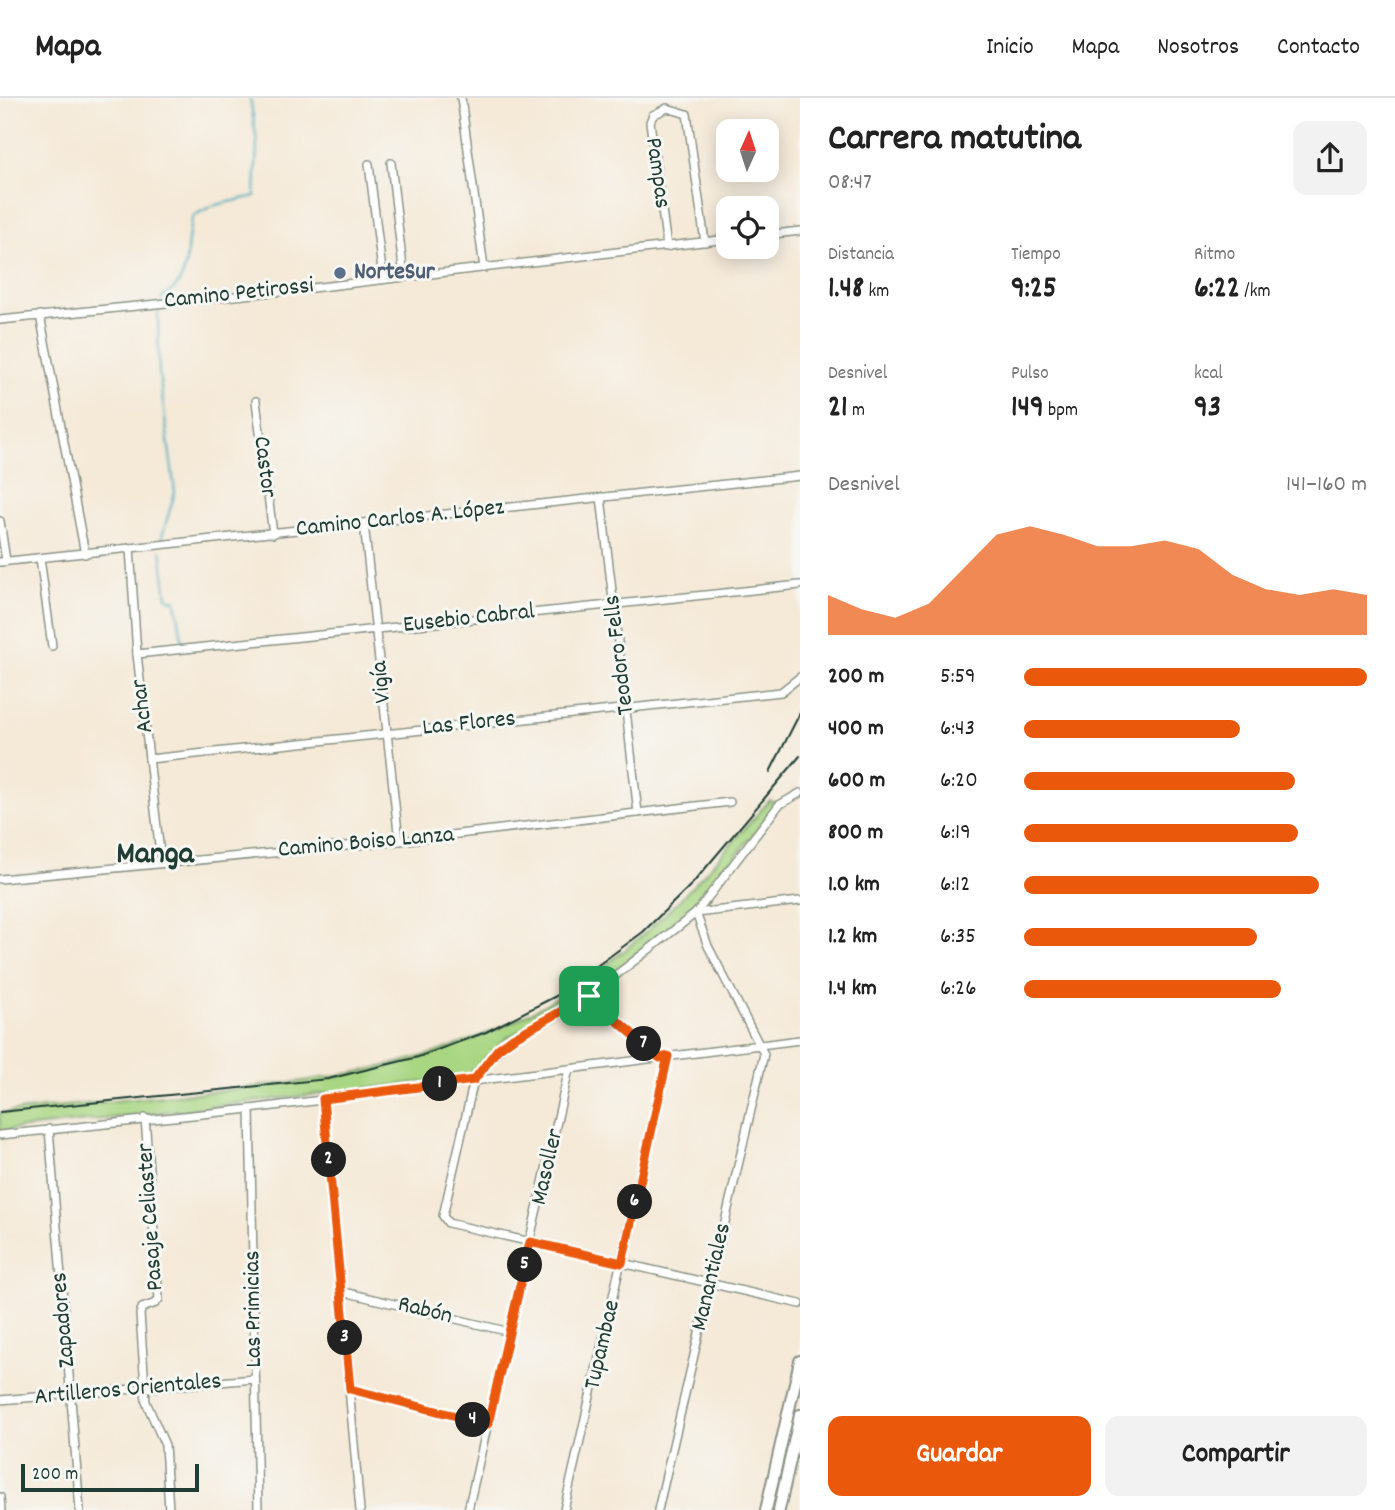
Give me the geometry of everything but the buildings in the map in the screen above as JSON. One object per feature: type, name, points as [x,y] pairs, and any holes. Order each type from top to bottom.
[{"type":"main road","points":[[766,1510],[800,1360]]},
{"type":"main road","points":[[779,1510],[800,1415]]},
{"type":"main road","points":[[776,1466],[788,1469]]},
{"type":"street","points":[[461,98],[484,268]]},
{"type":"street","name":"Pampas","points":[[667,247],[650,122],[653,115],[667,108],[687,114],[705,242]]},
{"type":"street","points":[[391,163],[404,277]]},
{"type":"street","points":[[369,164],[383,279]]},
{"type":"street","points":[[779,233],[800,231]]},
{"type":"street","name":"Camino Petirossi","points":[[0,320],[716,241]]},
{"type":"street","points":[[40,315],[85,554]]},
{"type":"street","name":"Castor","points":[[256,401],[273,534]]},
{"type":"street","name":"Camino Carlos A. López","points":[[3,562],[800,476]]},
{"type":"street","name":"Teodoro Fells","points":[[601,497],[638,813]]},
{"type":"street","points":[[0,521],[3,562]]},
{"type":"street","name":"Vigía","points":[[364,524],[399,841]]},
{"type":"street","name":"Achar","points":[[130,548],[137,654],[161,862]]},
{"type":"street","points":[[40,558],[52,646]]},
{"type":"street","name":"Eusebio Cabral","points":[[137,654],[800,585]]},
{"type":"street","name":"Las Flores","points":[[149,759],[788,689],[800,677]]},
{"type":"street","points":[[800,793],[790,796],[779,805],[696,914],[589,996],[498,1049],[474,1080],[444,1221],[800,1304]]},
{"type":"street","name":"Camino Boiso Lanza","points":[[0,879],[399,841],[730,802]]},
{"type":"street","points":[[696,914],[800,901]]},
{"type":"street","points":[[696,914],[708,946],[761,1045]]},
{"type":"street","points":[[589,996],[664,1057]]},
{"type":"street","points":[[0,1135],[250,1109],[800,1040]]},
{"type":"street","name":"Manantiales","points":[[658,1510],[764,1054],[761,1045]]},
{"type":"street","name":"Tupambae","points":[[564,1510],[622,1263],[664,1057]]},
{"type":"street","name":"Masoller","points":[[468,1510],[569,1069]]},
{"type":"street","points":[[323,1099],[360,1510]]},
{"type":"street","name":"Las Primicias","points":[[250,1109],[258,1510]]},
{"type":"street","name":"Pasaje Celiaster","points":[[145,1118],[159,1299],[140,1310],[145,1388],[149,1409],[165,1445],[169,1510]]},
{"type":"street","name":"Zapadores","points":[[49,1129],[80,1510]]},
{"type":"street","name":"Rabón","points":[[340,1291],[510,1332]]},
{"type":"street","name":"Artilleros Orientales","points":[[0,1400],[255,1379]]},
{"type":"street","points":[[350,1389],[488,1424]]},
{"type":"street","points":[[0,1497],[1,1510]]},
{"type":"green space","points":[[770,800],[775,803],[774,808],[694,909],[592,991],[505,1039],[466,1077],[0,1131],[0,1113],[253,1087],[360,1072],[460,1044],[508,1024],[557,997],[630,946],[693,886]]},
{"type":"waterway","points":[[161,299],[180,282],[184,272],[193,216],[212,206],[255,196],[257,142],[250,98]]},
{"type":"waterway","points":[[158,308],[159,373],[175,492],[161,540]]},
{"type":"waterway","points":[[161,550],[167,598],[176,601],[182,640]]},
{"type":"railway","points":[[770,772],[800,713]]},
{"type":"railway","points":[[0,1112],[328,1079],[418,1057],[486,1032],[556,996],[643,932],[693,883],[800,756]]},
{"type":"place","name":"NorteSur","points":[[340,273]]},
{"type":"district","name":"Manga","points":[[155,856]]},
{"type":"route","points":[[589,996],[660,1058],[668,1056],[622,1263],[530,1242],[488,1424],[350,1389],[323,1099],[474,1080],[498,1049],[513,1038],[589,996]]}]
